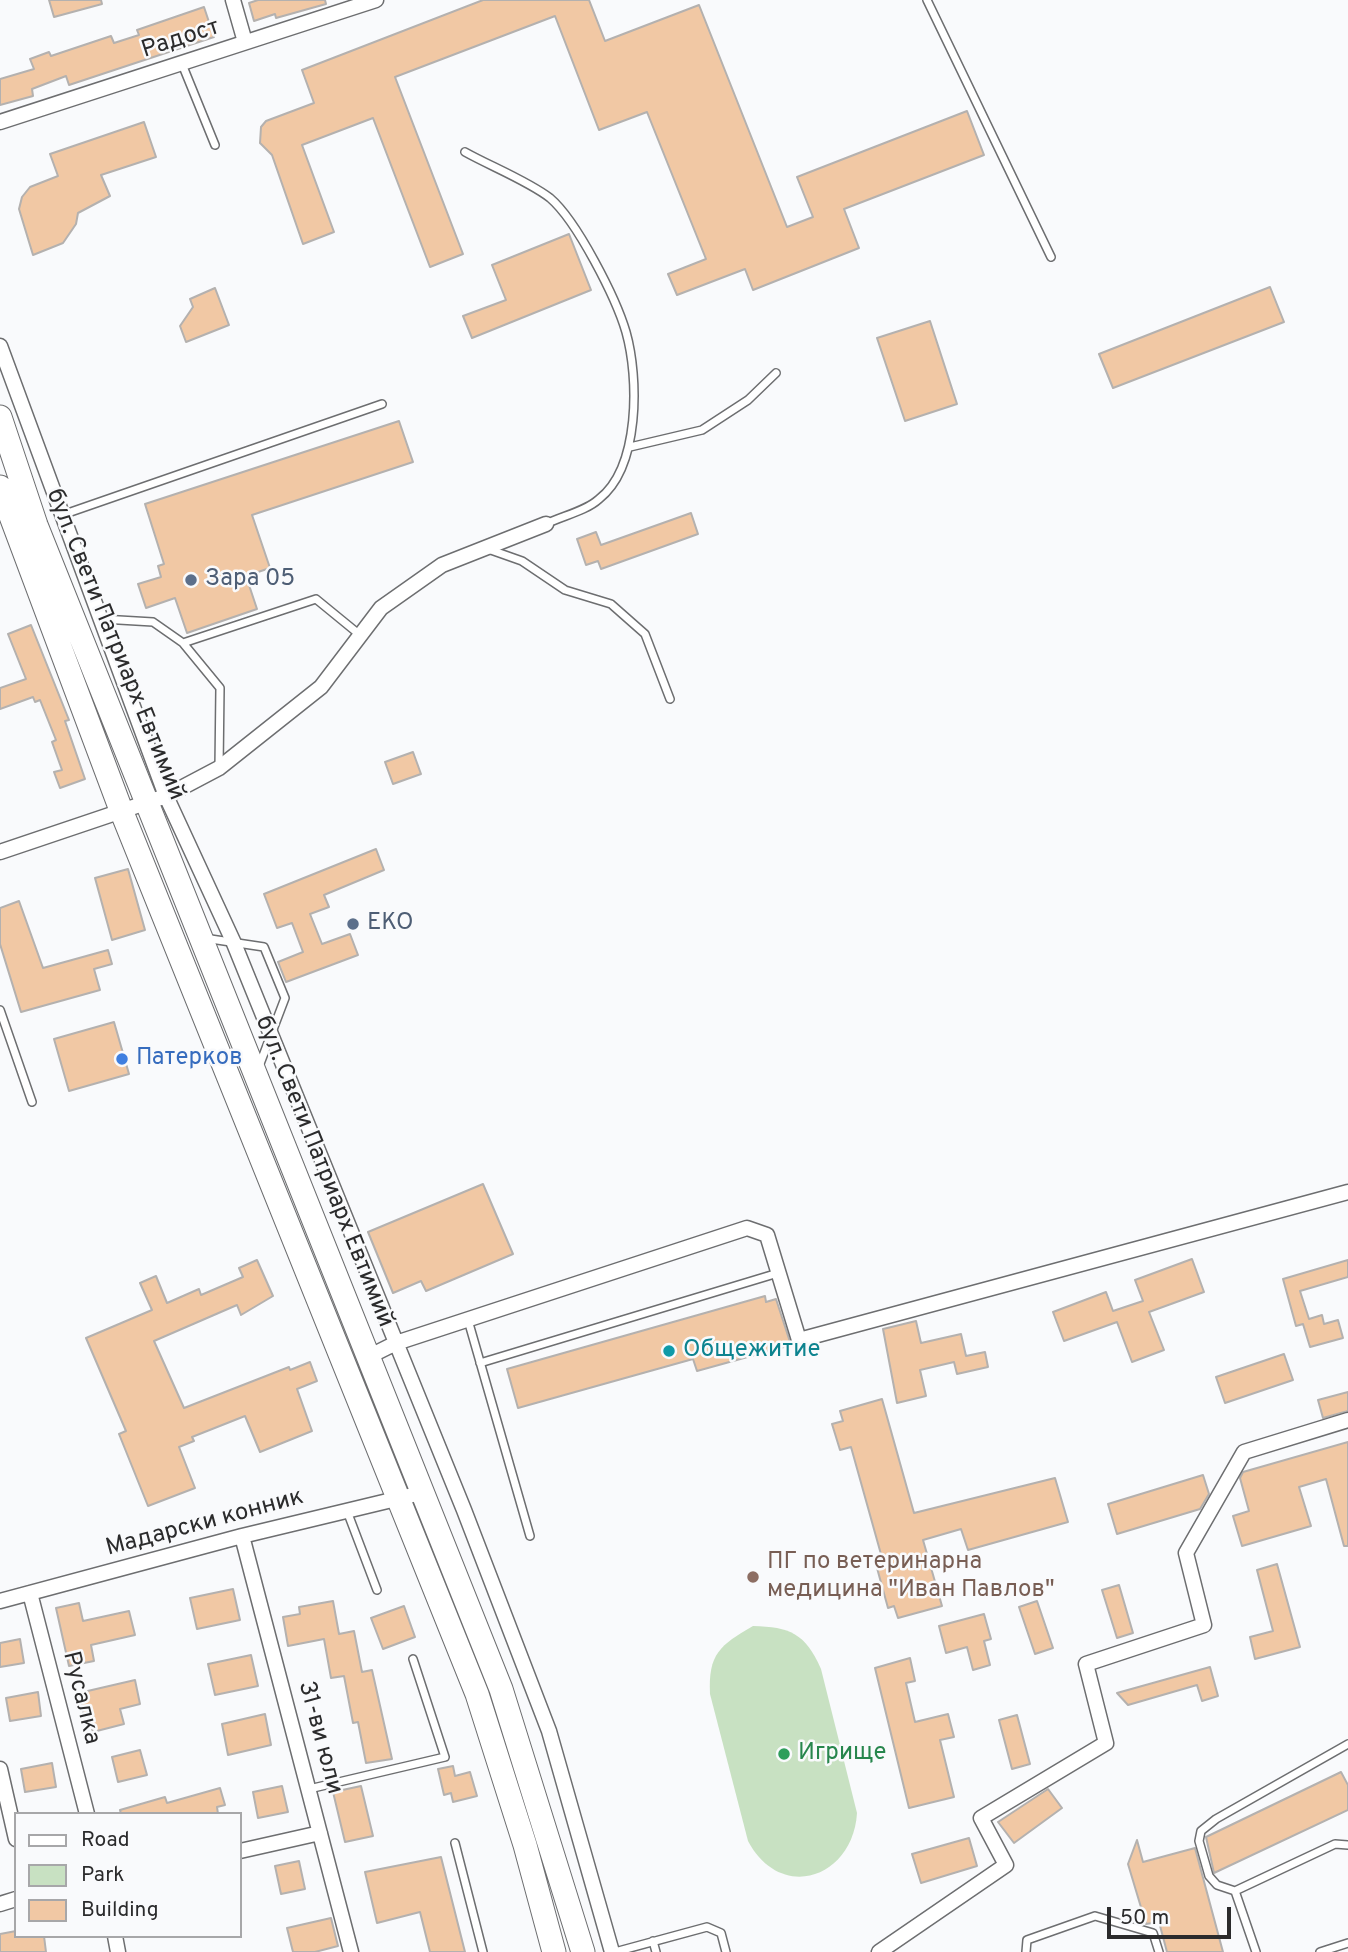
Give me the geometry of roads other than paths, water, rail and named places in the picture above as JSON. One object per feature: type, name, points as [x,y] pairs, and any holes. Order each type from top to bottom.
[{"type":"main road","name":"бул. Свети Патриарх Евтимий","points":[[0,417],[36,524],[157,799],[202,938],[501,1689],[583,1952]]},
{"type":"main road","name":"бул. Свети Патриарх Евтимий","points":[[0,486],[8,535],[477,1694],[525,1845],[554,1952]]},
{"type":"street","points":[[233,0],[245,42]]},
{"type":"street","name":"Радост","points":[[0,122],[376,0]]},
{"type":"street","points":[[0,346],[61,516],[102,619],[157,799],[233,941],[549,1731],[613,1952]]},
{"type":"street","points":[[0,852],[157,799],[219,768],[320,687],[381,608],[442,565],[546,524]]},
{"type":"street","points":[[368,1357],[396,1343],[747,1228],[766,1235],[799,1340],[1348,1192]]},
{"type":"street","points":[[879,1952],[1006,1865],[981,1818],[1105,1742],[1086,1664],[1204,1625],[1186,1553],[1244,1452],[1348,1420]]},
{"type":"street","name":"Мадарски конник","points":[[0,1601],[242,1536],[421,1493]]},
{"type":"street","name":"31-ви юли","points":[[242,1536],[351,1952]]},
{"type":"street","name":"Русалка","points":[[30,1594],[86,1812]]},
{"type":"street","points":[[0,1769],[14,1830]]},
{"type":"street","points":[[242,1851],[320,1833]]},
{"type":"lane","points":[[927,0],[1051,257]]},
{"type":"lane","points":[[182,64],[215,145]]},
{"type":"lane","points":[[465,152],[550,198],[582,236],[626,331],[634,386],[630,447],[612,484],[599,500],[546,524]]},
{"type":"lane","points":[[630,447],[702,430],[748,400],[776,373]]},
{"type":"lane","points":[[61,516],[382,404]]},
{"type":"lane","points":[[485,548],[522,561],[565,590],[611,604],[645,635],[670,699]]},
{"type":"lane","points":[[183,643],[316,599],[360,635]]},
{"type":"lane","points":[[102,619],[153,622],[183,643],[220,688],[219,768]]},
{"type":"lane","points":[[202,938],[264,947],[285,998],[257,1073]]},
{"type":"lane","points":[[0,1010],[32,1102]]},
{"type":"lane","points":[[480,1363],[778,1272]]},
{"type":"lane","points":[[468,1320],[530,1536]]},
{"type":"lane","points":[[347,1511],[377,1590]]},
{"type":"lane","points":[[309,1789],[445,1757],[413,1658]]},
{"type":"lane","points":[[1348,1744],[1216,1819],[1201,1831],[1199,1841],[1209,1876],[1217,1885],[1234,1891],[1335,1844],[1348,1845]]},
{"type":"lane","points":[[455,1843],[483,1952]]},
{"type":"lane","points":[[1234,1891],[1256,1952]]},
{"type":"lane","points":[[1026,1952],[1027,1940],[1095,1916],[1153,1933],[1159,1952]]},
{"type":"lane","points":[[613,1952],[708,1927],[721,1933],[726,1952]]},
{"type":"lane","points":[[653,1941],[656,1952]]},
{"type":"lane","points":[[1320,1952],[1348,1943]]},
{"type":"place","name":"Зара 05","points":[[191,580]]},
{"type":"place","name":"EKO","points":[[353,924]]},
{"type":"place","name":"Патерков","points":[[122,1059]]},
{"type":"place","name":"Общежитие","points":[[669,1351]]},
{"type":"place","name":"ПГ по ветеринарна медицина \"Иван Павлов\"","points":[[753,1577]]},
{"type":"place","name":"Игрище","points":[[784,1754]]}]
